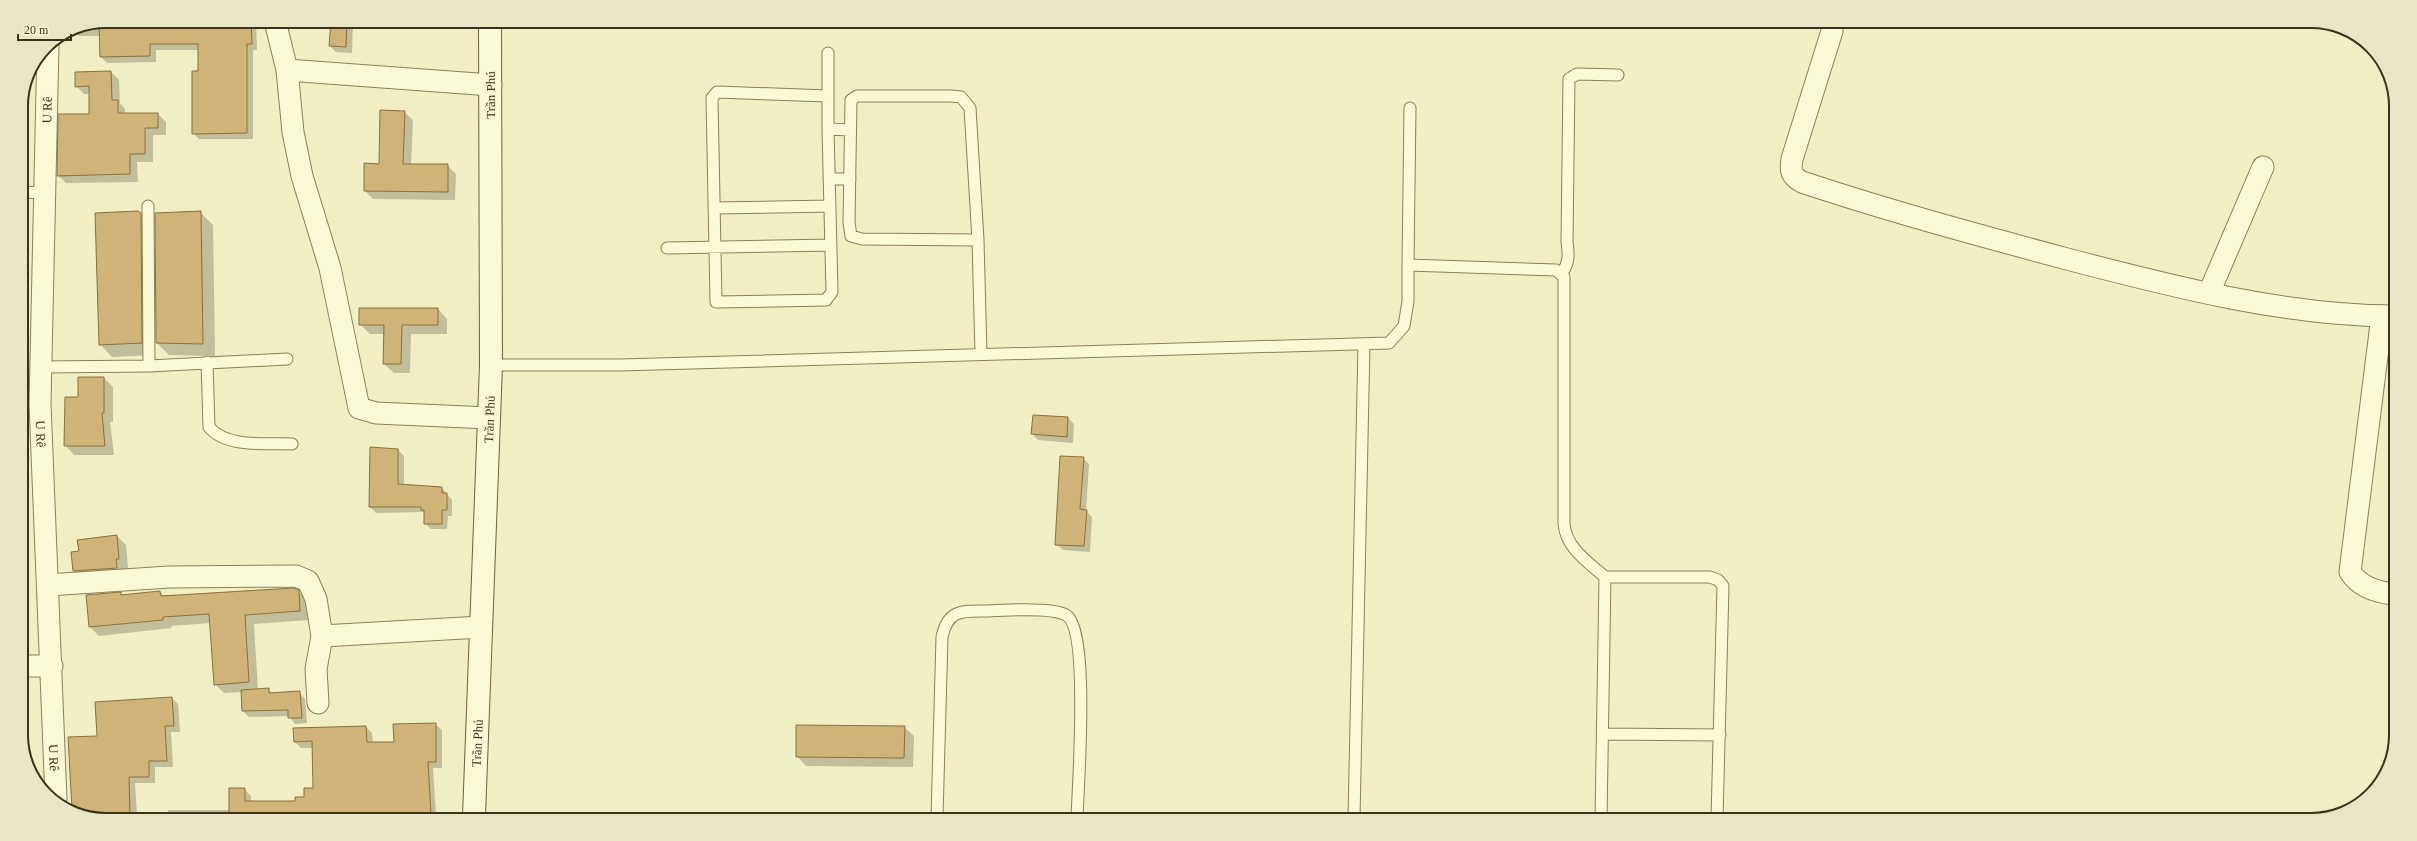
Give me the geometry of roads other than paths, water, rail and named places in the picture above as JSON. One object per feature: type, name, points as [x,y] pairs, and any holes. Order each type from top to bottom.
[{"type":"street","points":[[277,28],[287,70],[292,132],[302,176],[330,268],[359,408],[376,414],[489,418]]},
{"type":"street","name":"Trần Phú","points":[[474,813],[491,365],[490,28]]},
{"type":"street","points":[[1832,31],[1792,159],[1790,170],[1794,177],[1821,189],[2023,247],[2142,279],[2209,293],[2310,311],[2388,316],[2350,572],[2361,584],[2377,591],[2389,593]]},
{"type":"street","name":"U Rê","points":[[45,58],[45,193],[41,367],[30,404],[48,585],[56,794]]},
{"type":"street","points":[[287,70],[491,84]]},
{"type":"street","points":[[2209,293],[2263,167]]},
{"type":"street","points":[[48,585],[169,577],[296,576],[308,581],[316,598],[322,636],[316,669],[318,703]]},
{"type":"street","points":[[322,636],[481,627]]},
{"type":"street","points":[[28,666],[52,666]]},
{"type":"lane","points":[[828,53],[828,96],[828,129],[832,292],[826,300],[722,304],[716,302],[712,98],[717,92],[828,96]]},
{"type":"lane","points":[[1618,75],[1577,74],[1569,79],[1567,242],[1569,252],[1568,261],[1562,273],[1564,278],[1565,533],[1570,544],[1584,559],[1605,577],[1710,577],[1718,580],[1723,586],[1717,813]]},
{"type":"lane","points":[[978,240],[862,239],[851,236],[851,100],[857,96],[951,96],[961,97],[967,102],[970,108],[978,240],[981,354]]},
{"type":"lane","points":[[491,365],[620,365],[1389,343],[1404,326],[1408,300],[1410,108]]},
{"type":"lane","points":[[828,129],[850,130]]},
{"type":"lane","points":[[829,179],[850,179]]},
{"type":"lane","points":[[28,192],[45,193]]},
{"type":"lane","points":[[148,206],[149,366]]},
{"type":"lane","points":[[714,208],[830,206]]},
{"type":"lane","points":[[830,228],[850,229]]},
{"type":"lane","points":[[667,248],[831,245]]},
{"type":"lane","points":[[1408,265],[1552,269],[1562,273]]},
{"type":"lane","points":[[1354,813],[1364,344]]},
{"type":"lane","points":[[41,367],[149,366],[287,359]]},
{"type":"lane","points":[[207,362],[209,428],[215,435],[239,442],[292,444]]},
{"type":"lane","points":[[1601,813],[1605,577]]},
{"type":"lane","points":[[938,813],[942,637],[945,623],[950,617],[962,611],[1006,610],[1055,611],[1066,615],[1073,622],[1079,651],[1080,731],[1077,813]]},
{"type":"lane","points":[[1603,734],[1720,734]]}]
